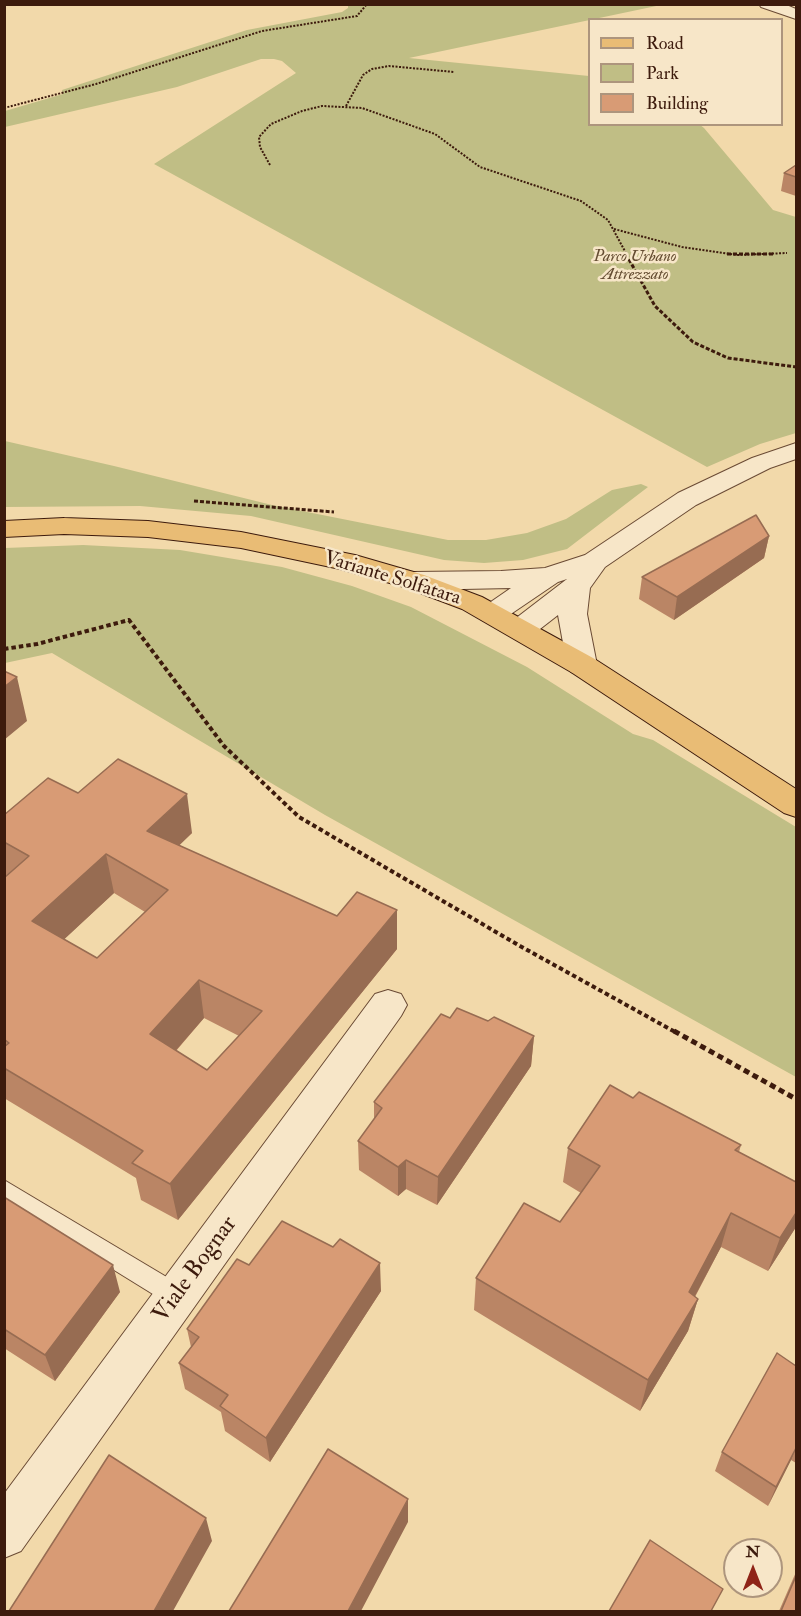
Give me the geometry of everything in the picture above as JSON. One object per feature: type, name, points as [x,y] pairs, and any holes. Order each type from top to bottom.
[{"type":"main road","name":"Variante Solfatara","points":[[4,529],[64,526],[148,529],[241,540],[345,561],[414,581],[472,603],[521,629],[582,665],[796,805]]},
{"type":"street","points":[[767,4],[796,14]]},
{"type":"street","points":[[414,581],[501,580],[548,576],[595,561],[687,499],[761,463],[796,451]]},
{"type":"street","points":[[521,629],[576,587],[595,561]]},
{"type":"street","points":[[492,614],[548,576]]},
{"type":"street","points":[[576,587],[572,614],[582,665]]},
{"type":"street","name":"Viale Bognar","points":[[4,1534],[388,1005]]},
{"type":"lane","points":[[4,1190],[177,1296]]},
{"type":"path","points":[[4,108],[96,84],[262,31],[357,16],[367,4]]},
{"type":"path","points":[[346,106],[363,75],[372,69],[389,66],[454,72]]},
{"type":"path","points":[[270,165],[260,147],[259,137],[271,124],[302,111],[322,106],[362,108],[435,134],[480,168],[535,184],[581,201],[608,220],[655,306],[693,342],[728,358],[796,367]]},
{"type":"path","points":[[614,228],[682,247],[737,255],[787,253]]},
{"type":"path","points":[[4,649],[37,644],[129,620],[224,746],[299,817],[520,946],[796,1099]]},
{"type":"green space","name":"Parco Urbano Attrezzato","points":[[348,5],[661,5],[599,18],[588,18],[588,20],[409,58],[588,76],[588,126],[702,126],[773,210],[796,217],[796,433],[760,444],[707,467],[154,164],[296,73],[282,61],[261,59],[177,87],[5,127],[5,111],[63,94],[62,90],[247,30],[342,12],[348,8]]},
{"type":"green space","points":[[5,441],[272,505],[448,540],[486,540],[527,533],[566,519],[612,490],[641,484],[648,487],[567,549],[523,560],[484,563],[444,560],[251,516],[140,506],[5,507]]},
{"type":"green space","points":[[83,545],[180,550],[282,567],[352,586],[411,607],[527,667],[633,734],[653,740],[796,827],[796,1077],[325,815],[52,653],[5,663],[5,548]]},
{"type":"building","points":[[796,165],[796,177],[784,173]]},
{"type":"building","points":[[756,515],[769,536],[677,597],[642,577]]},
{"type":"building","points":[[4,671],[17,677],[4,687]]},
{"type":"building","points":[[118,759],[187,794],[147,831],[337,916],[357,892],[397,910],[170,1184],[132,1163],[143,1151],[4,1068],[4,1047],[9,1043],[4,1039],[4,878],[29,856],[4,842],[4,815],[48,778],[78,793]],"holes":[[[106,854],[168,890],[97,958],[32,921]],[[199,980],[262,1011],[207,1070],[150,1034]]]},
{"type":"building","points":[[457,1008],[488,1021],[494,1017],[534,1036],[438,1177],[406,1160],[398,1167],[358,1141],[382,1108],[374,1102],[441,1014],[450,1018]]},
{"type":"building","points":[[610,1085],[633,1098],[639,1092],[741,1145],[735,1150],[796,1182],[796,1213],[780,1238],[731,1213],[689,1292],[698,1299],[648,1380],[476,1278],[524,1203],[560,1222],[600,1166],[568,1148]]},
{"type":"building","points":[[4,1197],[113,1265],[45,1355],[4,1329]]},
{"type":"building","points":[[282,1221],[333,1247],[340,1239],[380,1263],[266,1438],[220,1406],[228,1395],[179,1363],[199,1337],[187,1329],[237,1259],[249,1265]]},
{"type":"building","points":[[777,1353],[796,1366],[796,1448],[776,1487],[722,1452]]},
{"type":"building","points":[[328,1449],[408,1499],[348,1611],[229,1611]]},
{"type":"building","points":[[109,1455],[206,1518],[154,1611],[9,1611]]},
{"type":"building","points":[[650,1540],[723,1589],[711,1611],[609,1611]]},
{"type":"building","points":[[796,1576],[796,1611],[781,1611]]}]
